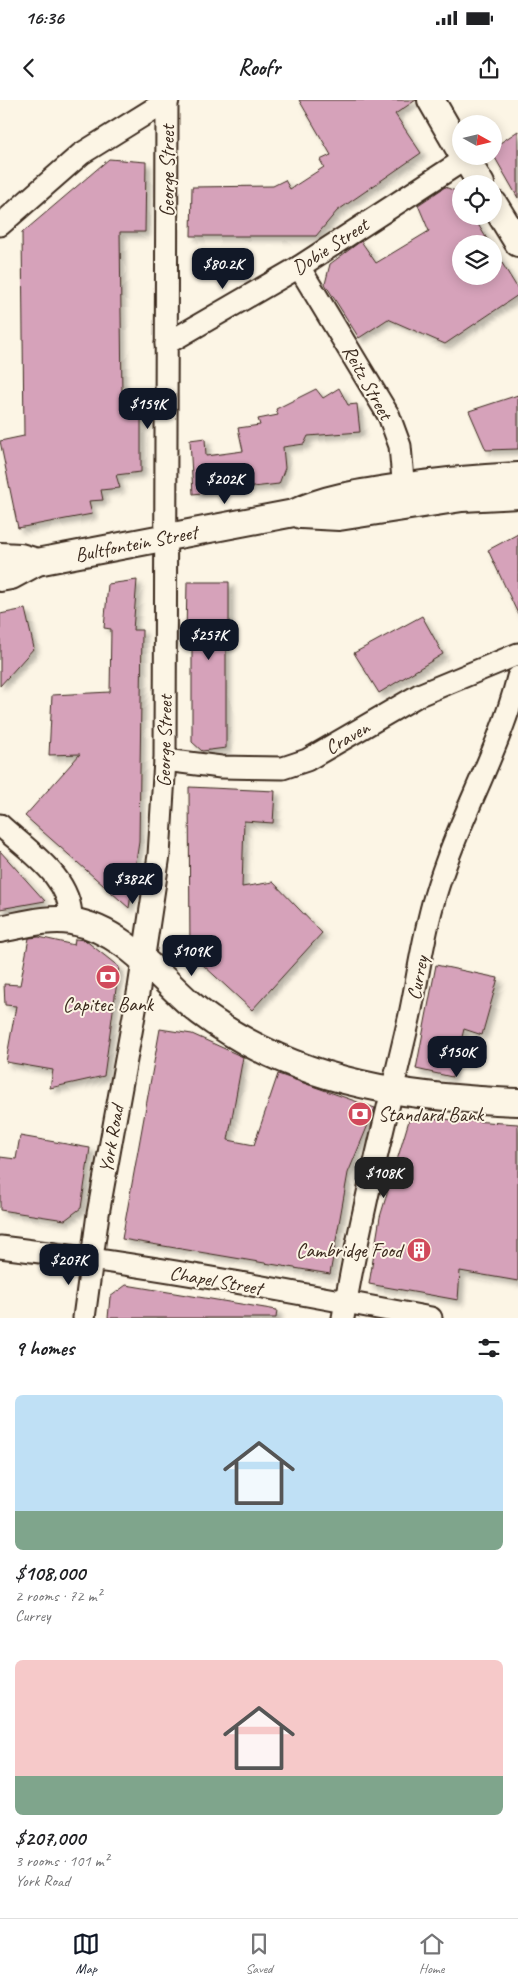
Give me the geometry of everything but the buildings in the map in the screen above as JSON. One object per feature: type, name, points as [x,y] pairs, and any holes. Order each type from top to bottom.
[{"type":"street","points":[[0,225],[81,154],[167,100]]},
{"type":"street","name":"George Street","points":[[143,960],[159,854],[165,760],[167,100]]},
{"type":"street","points":[[431,100],[452,137]]},
{"type":"street","name":"Dobie Street","points":[[166,344],[299,268],[452,164]]},
{"type":"street","points":[[502,217],[518,243]]},
{"type":"street","name":"Reitz Street","points":[[299,268],[389,416],[400,446],[405,497]]},
{"type":"street","name":"Bultfontein Street","points":[[0,578],[11,576],[37,562],[166,539],[294,513],[318,517],[339,517],[456,479],[518,476]]},
{"type":"street","name":"Bultfontein Street","points":[[405,497],[462,498],[518,495]]},
{"type":"street","name":"Bultfontein Street","points":[[0,556],[20,557],[37,562]]},
{"type":"street","name":"Craven","points":[[165,760],[182,764],[221,767],[283,768],[307,760],[419,695],[518,654]]},
{"type":"street","name":"Currey","points":[[344,1310],[366,1196],[392,1091],[435,896],[450,852],[510,710],[518,677]]},
{"type":"street","points":[[0,825],[51,871],[61,885],[71,907],[70,921]]},
{"type":"street","points":[[0,929],[59,920],[89,925],[109,935],[143,960],[190,1004],[247,1043],[306,1068],[366,1086],[392,1091],[462,1100],[518,1102]]},
{"type":"street","name":"York Road","points":[[84,1318],[91,1259],[143,960]]},
{"type":"street","name":"Chapel Street","points":[[0,1247],[91,1259],[344,1310],[431,1318]]},
{"type":"place","name":"Capitec Bank","points":[[108,977]]},
{"type":"place","name":"Standard Bank","points":[[360,1114]]},
{"type":"place","name":"Cambridge Food","points":[[419,1250]]}]
